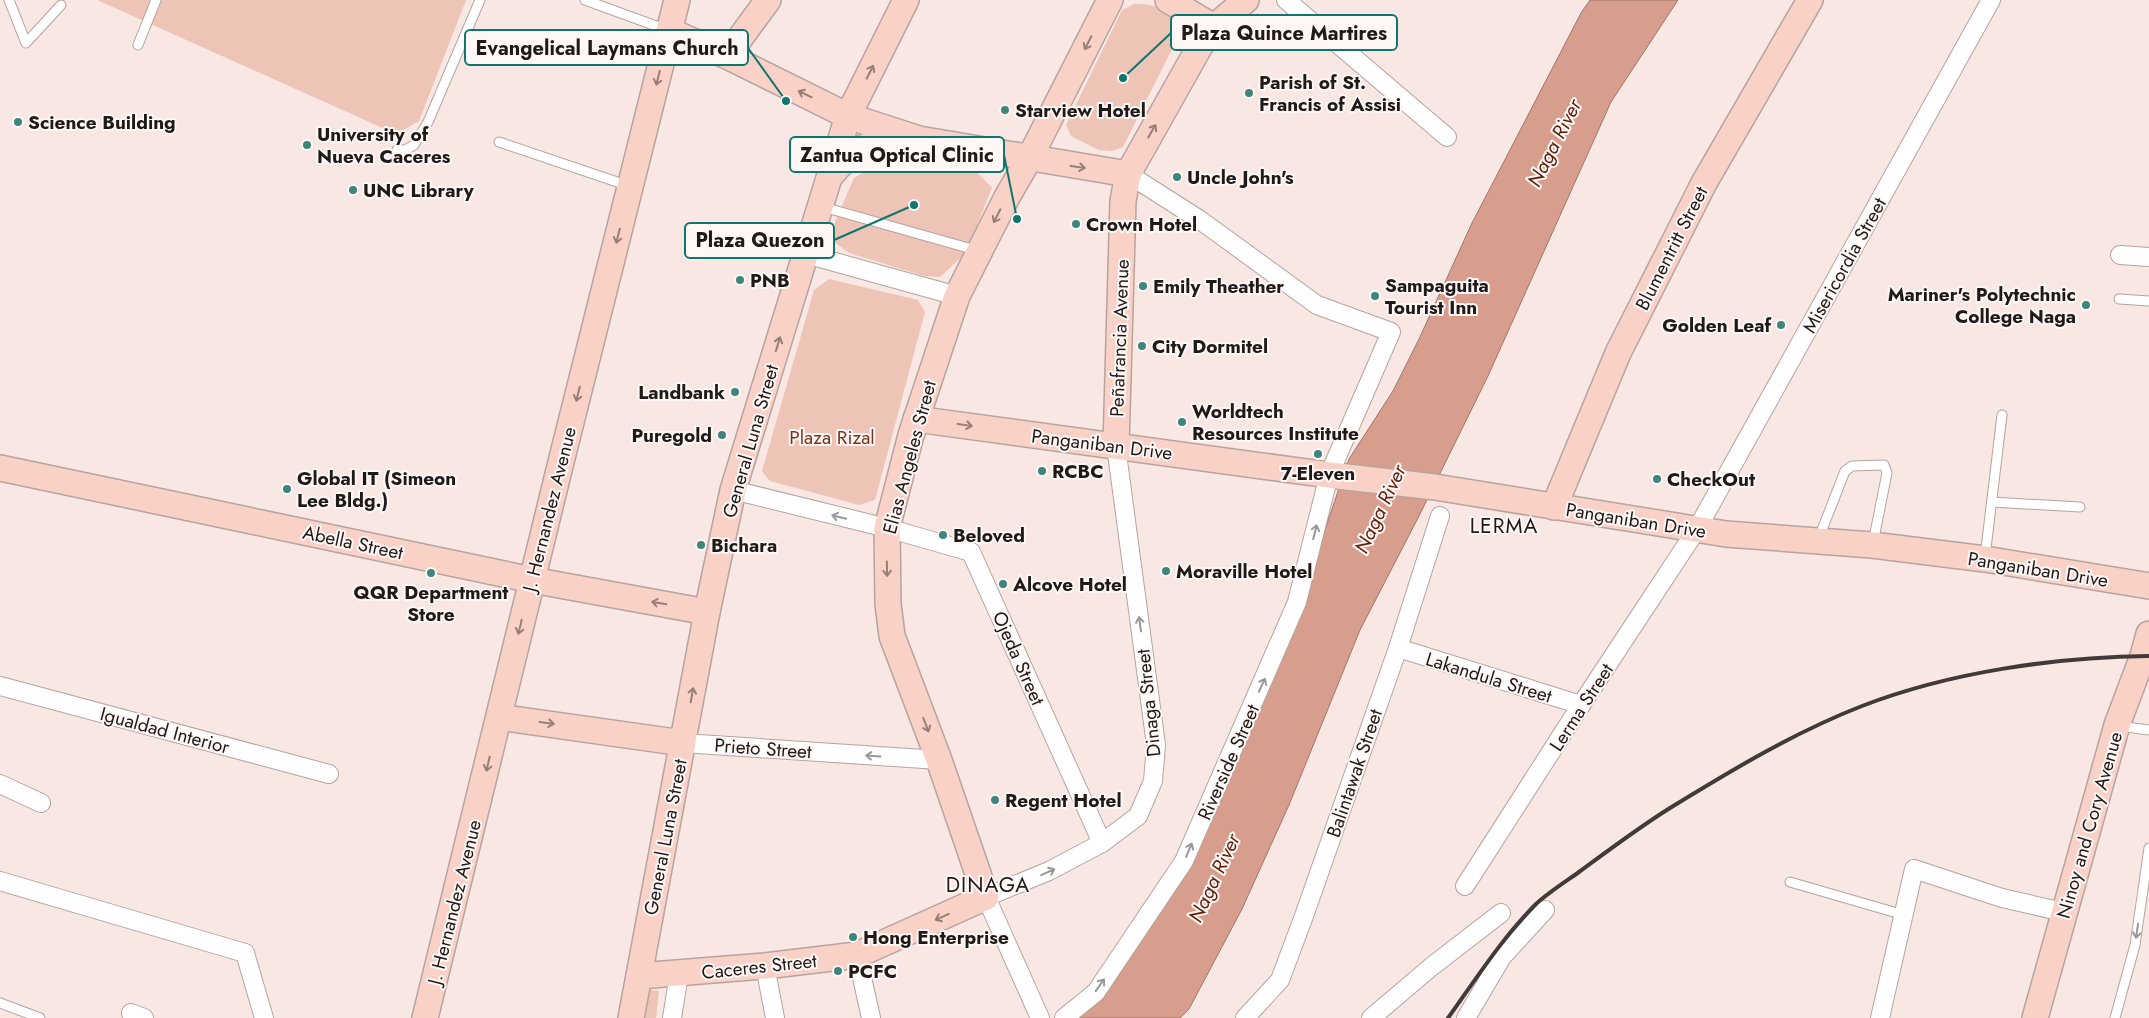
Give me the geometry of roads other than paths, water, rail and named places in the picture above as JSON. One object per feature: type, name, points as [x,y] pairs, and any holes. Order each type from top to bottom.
[{"type":"main road","name":"J. Hernandez Avenue","points":[[425,1018],[443,969],[499,717],[532,580],[677,0]]},
{"type":"main road","points":[[727,56],[768,0]]},
{"type":"main road","name":"General Luna Street","points":[[631,1018],[633,976],[683,743],[707,612],[733,490],[848,116],[906,0]]},
{"type":"main road","name":"Elias Angeles Street","points":[[986,897],[940,760],[892,636],[888,604],[887,528],[916,419],[957,296],[1007,198],[1030,159],[1110,0]]},
{"type":"main road","points":[[1168,0],[1214,27]]},
{"type":"main road","name":"Peñafrancia Avenue","points":[[1116,446],[1123,201],[1128,174],[1200,46],[1214,27],[1246,0]]},
{"type":"main road","name":"Blumentritt Street","points":[[1554,507],[1622,344],[1704,183],[1810,0]]},
{"type":"main road","points":[[670,31],[727,56],[848,116],[919,139]]},
{"type":"main road","points":[[830,177],[843,161],[858,149],[871,143],[896,138],[919,139],[1128,174]]},
{"type":"main road","name":"Panganiban Drive","points":[[916,419],[1435,487],[1726,534],[1872,545],[1985,559],[2149,586]]},
{"type":"main road","name":"Abella Street","points":[[0,468],[532,580],[707,612]]},
{"type":"main road","name":"Ninoy and Cory Avenue","points":[[2035,1018],[2117,725],[2143,656],[2149,634]]},
{"type":"main road","name":"Prieto Street","points":[[499,717],[683,743]]},
{"type":"main road","name":"Caceres Street","points":[[633,976],[765,966],[857,955],[986,897]]},
{"type":"street","points":[[1286,0],[1447,137]]},
{"type":"street","name":"Misericordia Street","points":[[1697,530],[1991,0]]},
{"type":"street","name":"Riverside Street","points":[[1064,1018],[1096,992],[1184,861],[1298,602],[1332,475],[1391,332],[1317,305],[1200,220],[1128,174]]},
{"type":"street","points":[[806,254],[957,296]]},
{"type":"street","points":[[2120,255],[2149,257]]},
{"type":"street","name":"Dinaga Street","points":[[986,897],[1049,871],[1102,843],[1138,816],[1153,782],[1156,746],[1116,446]]},
{"type":"street","name":"Ojeda Street","points":[[733,490],[887,528],[971,552],[1102,843]]},
{"type":"street","name":"Balintawak Street","points":[[1245,1018],[1280,980],[1398,648],[1440,516]]},
{"type":"street","name":"Lerma Street","points":[[1466,886],[1581,705],[1697,530]]},
{"type":"street","name":"Lakandula Street","points":[[1398,648],[1581,705]]},
{"type":"street","name":"Igualdad Interior","points":[[0,686],[329,774]]},
{"type":"street","name":"Prieto Street","points":[[683,743],[940,760]]},
{"type":"street","points":[[0,784],[41,804]]},
{"type":"street","points":[[1880,1018],[1914,869],[2002,898],[2064,912]]},
{"type":"street","points":[[0,881],[245,953],[264,1018]]},
{"type":"street","name":"Elias Angeles Street","points":[[986,897],[1040,1018]]},
{"type":"street","points":[[1466,1018],[1502,956],[1545,910]]},
{"type":"street","points":[[1371,1018],[1431,967],[1501,913]]},
{"type":"street","points":[[857,955],[870,1018]]},
{"type":"street","points":[[765,966],[775,1018]]},
{"type":"street","points":[[672,1018],[679,974]]},
{"type":"lane","points":[[9,0],[26,42],[61,5]]},
{"type":"lane","points":[[138,45],[156,0]]},
{"type":"lane","points":[[397,150],[405,150],[414,145],[428,122],[480,0]]},
{"type":"lane","points":[[586,0],[670,31]]},
{"type":"lane","points":[[500,142],[630,186]]},
{"type":"lane","points":[[821,206],[979,251]]},
{"type":"lane","points":[[2119,299],[2149,301]]},
{"type":"lane","points":[[1985,559],[2002,415]]},
{"type":"lane","points":[[1818,540],[1845,471],[1852,466],[1884,466],[1887,473],[1872,545]]},
{"type":"lane","points":[[1992,502],[2080,508]]},
{"type":"lane","points":[[2117,725],[2149,730]]},
{"type":"lane","points":[[2115,1018],[2135,945],[2149,848]]},
{"type":"lane","points":[[1790,882],[1904,915]]},
{"type":"lane","points":[[0,1003],[40,1018]]},
{"type":"water","name":"Naga River","points":[[1590,0],[1678,0],[1611,102],[1488,376],[1360,630],[1289,805],[1242,909],[1189,1009],[1180,1018],[1075,1018],[1103,993],[1248,735],[1278,668],[1349,459],[1393,391],[1472,223],[1581,13]]},
{"type":"railway","points":[[1448,1018],[1501,945],[1536,904],[1658,816],[1740,766],[1788,740],[1862,706],[1931,684],[2041,663],[2077,659],[2149,656]]},
{"type":"place","name":"Plaza Quince Martires","points":[[1123,78]]},
{"type":"place","name":"Parish of St. Francis of Assisi","points":[[1249,93]]},
{"type":"place","name":"Evangelical Laymans Church","points":[[786,101]]},
{"type":"place","name":"Starview Hotel","points":[[1005,110]]},
{"type":"place","name":"Science Building","points":[[18,122]]},
{"type":"place","name":"University of Nueva Caceres","points":[[307,145]]},
{"type":"place","name":"Uncle John's","points":[[1177,177]]},
{"type":"place","name":"UNC Library","points":[[353,190]]},
{"type":"place","name":"Plaza Quezon","points":[[914,205]]},
{"type":"place","name":"Zantua Optical Clinic","points":[[1017,219]]},
{"type":"place","name":"Crown Hotel","points":[[1076,224]]},
{"type":"place","name":"PNB","points":[[740,280]]},
{"type":"place","name":"Emily Theather","points":[[1143,286]]},
{"type":"place","name":"Sampaguita Tourist Inn","points":[[1375,296]]},
{"type":"place","name":"Mariner's Polytechnic College Naga","points":[[2086,305]]},
{"type":"place","name":"Golden Leaf","points":[[1781,325]]},
{"type":"place","name":"City Dormitel","points":[[1142,346]]},
{"type":"place","name":"Landbank","points":[[735,392]]},
{"type":"place","name":"Worldtech Resources Institute","points":[[1182,422]]},
{"type":"place","name":"Puregold","points":[[722,435]]},
{"type":"place","name":"7-Eleven","points":[[1318,454]]},
{"type":"place","name":"RCBC","points":[[1042,471]]},
{"type":"place","name":"CheckOut","points":[[1657,479]]},
{"type":"place","name":"Global IT (Simeon Lee Bldg.)","points":[[287,489]]},
{"type":"place","name":"Beloved","points":[[943,535]]},
{"type":"place","name":"Bichara","points":[[701,545]]},
{"type":"place","name":"Moraville Hotel","points":[[1166,571]]},
{"type":"place","name":"QQR Department Store","points":[[431,573]]},
{"type":"place","name":"Alcove Hotel","points":[[1003,584]]},
{"type":"place","name":"Regent Hotel","points":[[995,800]]},
{"type":"place","name":"Hong Enterprise","points":[[853,937]]},
{"type":"place","name":"PCFC","points":[[838,971]]},
{"type":"district","name":"LERMA","points":[[1504,526]]},
{"type":"district","name":"DINAGA","points":[[988,885]]},
{"type":"park label","name":"Plaza Rizal","points":[[832,437]]}]
